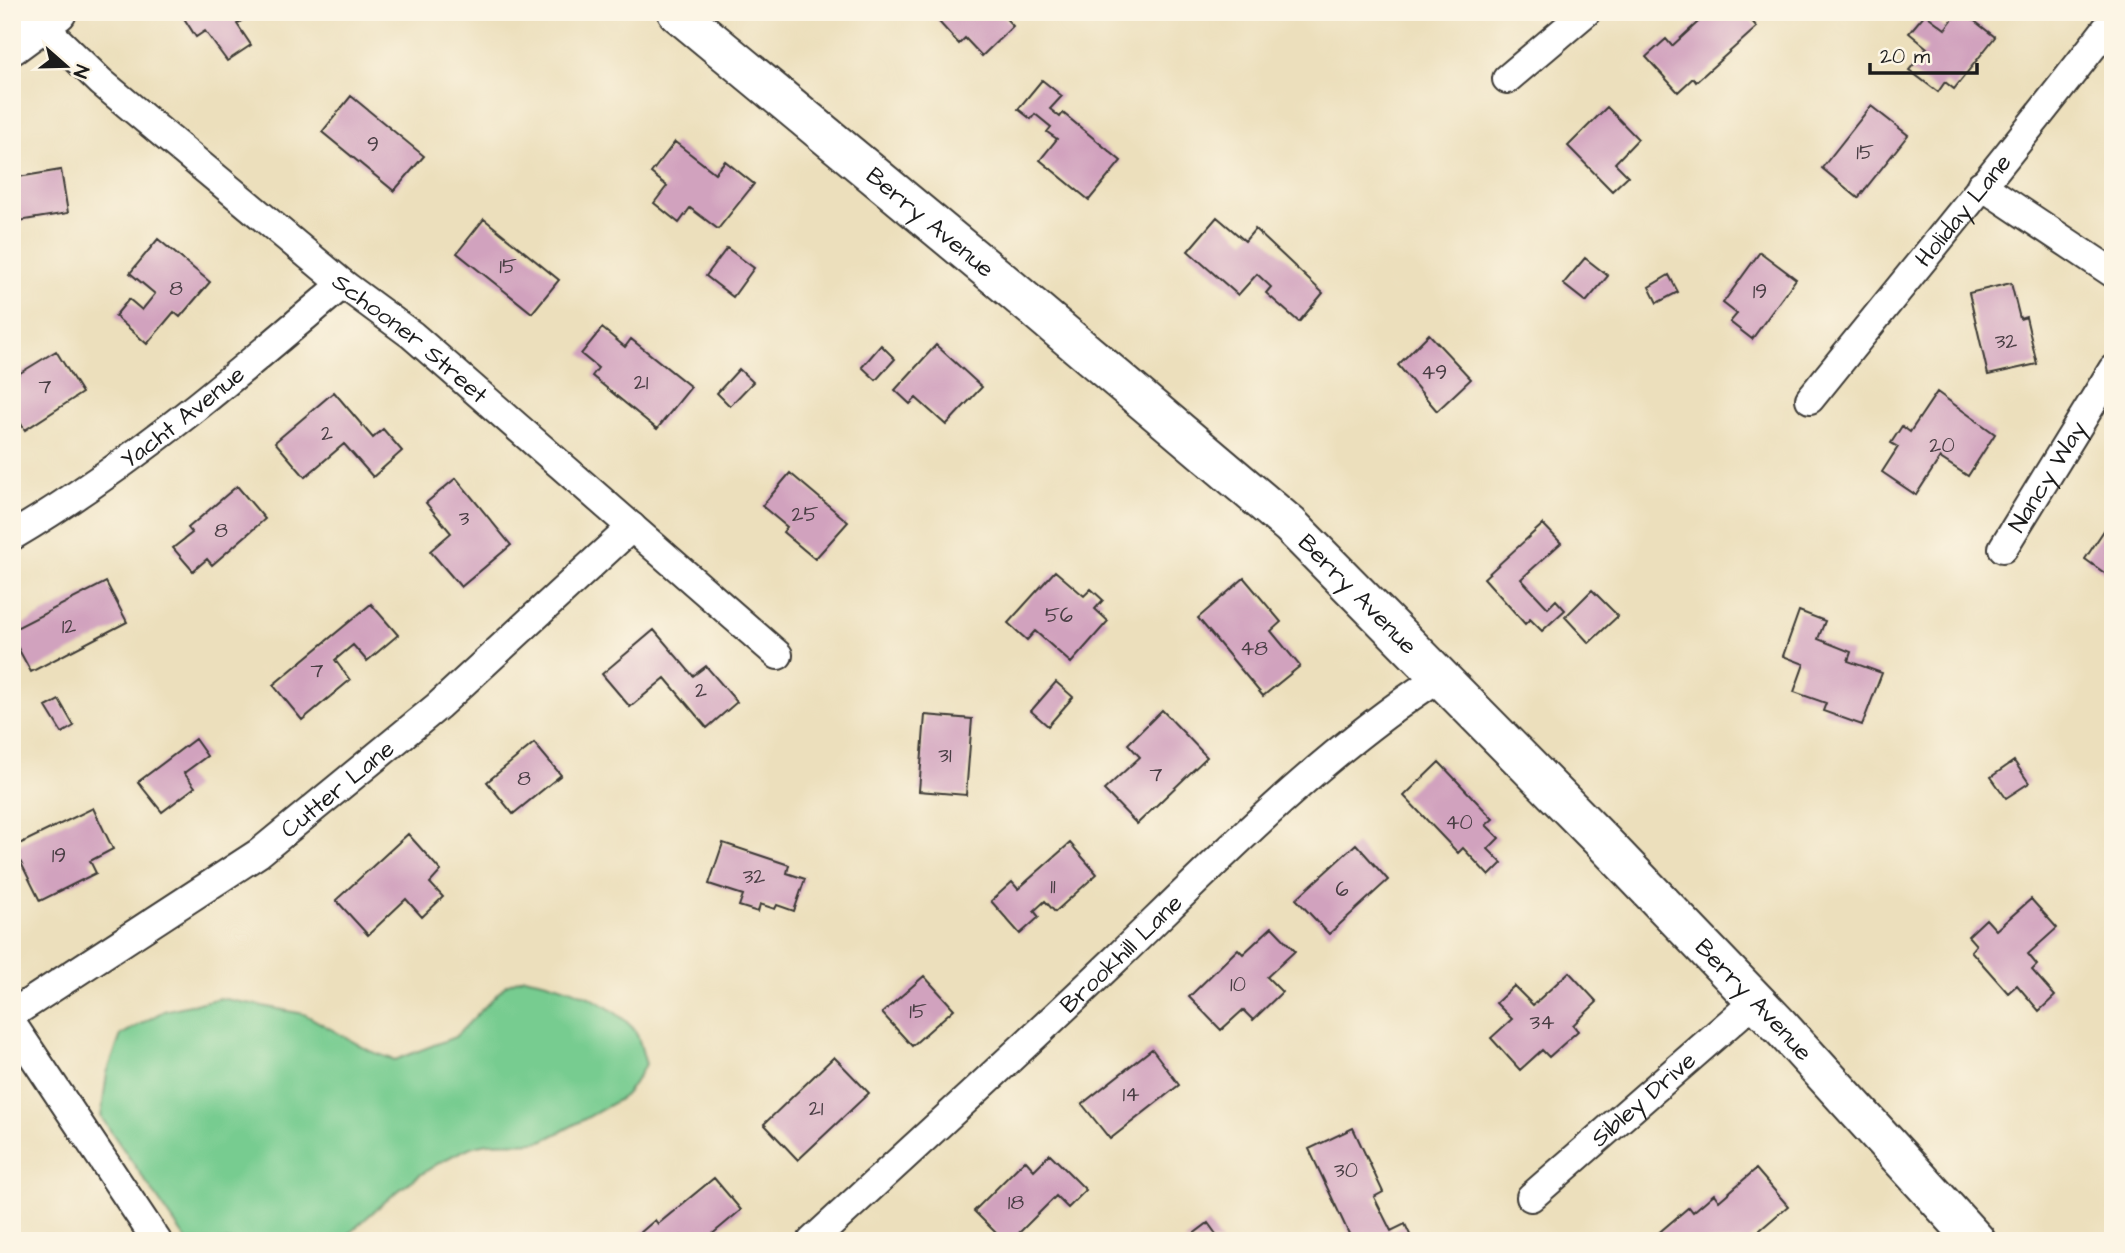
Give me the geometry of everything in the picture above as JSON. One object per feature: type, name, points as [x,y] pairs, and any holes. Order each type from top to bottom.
[{"type":"street","name":"Berry Avenue","points":[[677,12],[1290,525],[1438,678],[1603,842],[1755,1001],[1976,1241]]},
{"type":"street","points":[[1507,79],[1586,12]]},
{"type":"street","name":"Holiday Lane","points":[[1810,399],[1981,185],[2035,124],[2113,20]]},
{"type":"street","name":"Schooner Street","points":[[37,27],[343,284],[412,335],[778,655]]},
{"type":"street","points":[[1981,185],[2113,273]]},
{"type":"street","name":"Yacht Avenue","points":[[12,536],[59,509],[201,406],[343,284]]},
{"type":"street","name":"Nancy Way","points":[[2003,548],[2113,369]]},
{"type":"street","name":"Cutter Lane","points":[[12,1014],[260,853],[438,706],[632,527]]},
{"type":"street","name":"Brookhill Lane","points":[[811,1241],[973,1096],[1315,769],[1384,713],[1438,678]]},
{"type":"street","name":"Sibley Drive","points":[[1531,1197],[1755,1001]]},
{"type":"street","points":[[12,1024],[157,1241]]},
{"type":"green space","points":[[524,977],[582,994],[610,1009],[633,1028],[646,1064],[631,1088],[610,1104],[541,1141],[479,1145],[435,1165],[402,1188],[342,1241],[187,1241],[101,1117],[107,1073],[121,1035],[164,1011],[220,998],[304,1014],[370,1051],[395,1060],[455,1037],[506,985]]},
{"type":"building","points":[[180,12],[254,12],[237,24],[251,45],[227,61],[205,31],[196,37]]},
{"type":"building","points":[[930,12],[1000,12],[1013,26],[982,56],[965,38],[959,44]]},
{"type":"building","points":[[1709,12],[1744,12],[1757,27],[1696,82],[1693,78],[1678,92],[1646,57],[1666,39],[1672,46]]},
{"type":"building","points":[[1958,12],[1963,12],[1995,37],[1954,89],[1945,82],[1938,92],[1909,70],[1927,48],[1909,33],[1925,14],[1945,29]]},
{"type":"building","points":[[1042,80],[1062,96],[1050,109],[1060,117],[1063,113],[1121,161],[1089,200],[1040,160],[1057,139],[1047,132],[1051,127],[1035,114],[1031,119],[1018,109]]},
{"type":"building","points":[[351,96],[424,156],[394,191],[322,132]]},
{"type":"building","points":[[1871,106],[1908,135],[1858,198],[1822,168]]},
{"type":"building","points":[[1607,107],[1638,139],[1615,163],[1628,176],[1612,191],[1568,146]]},
{"type":"building","points":[[675,142],[715,173],[725,161],[754,184],[718,229],[690,208],[679,223],[654,203],[667,186],[651,173]]},
{"type":"building","points":[[61,170],[68,213],[12,222],[12,178]]},
{"type":"building","points":[[1217,217],[1245,241],[1255,229],[1323,293],[1299,322],[1266,293],[1271,287],[1257,274],[1238,295],[1188,251]]},
{"type":"building","points":[[484,219],[559,280],[532,313],[457,253]]},
{"type":"building","points":[[158,239],[210,282],[180,317],[174,312],[147,344],[115,316],[129,299],[142,310],[155,294],[130,273]]},
{"type":"building","points":[[727,248],[754,268],[733,297],[706,276]]},
{"type":"building","points":[[1760,252],[1796,279],[1752,339],[1730,322],[1737,314],[1723,303]]},
{"type":"building","points":[[1585,258],[1608,276],[1586,302],[1563,284]]},
{"type":"building","points":[[1669,275],[1678,292],[1657,303],[1649,287]]},
{"type":"building","points":[[2011,283],[2020,319],[2026,317],[2037,364],[1988,375],[1969,293]]},
{"type":"building","points":[[602,328],[625,347],[631,339],[691,387],[657,429],[592,376],[598,368],[581,354]]},
{"type":"building","points":[[1429,334],[1471,379],[1437,411],[1398,365]]},
{"type":"building","points":[[881,345],[895,359],[876,380],[862,367]]},
{"type":"building","points":[[936,345],[982,387],[946,425],[916,398],[910,404],[895,390]]},
{"type":"building","points":[[56,351],[82,393],[25,430],[12,410],[12,378]]},
{"type":"building","points":[[739,369],[753,382],[730,406],[717,393]]},
{"type":"building","points":[[334,392],[373,438],[383,429],[402,451],[373,477],[344,444],[305,477],[275,442]]},
{"type":"building","points":[[1937,392],[1995,434],[1968,476],[1940,458],[1916,495],[1882,472],[1898,447],[1891,443],[1902,426],[1910,432]]},
{"type":"building","points":[[790,473],[848,522],[815,559],[783,532],[787,527],[762,506]]},
{"type":"building","points":[[456,478],[511,545],[461,587],[430,551],[451,533],[426,503]]},
{"type":"building","points":[[237,486],[265,519],[212,565],[207,559],[193,571],[173,548],[192,533],[188,528]]},
{"type":"building","points":[[1543,524],[1561,543],[1521,579],[1548,608],[1556,600],[1565,610],[1542,631],[1530,619],[1525,624],[1484,578]]},
{"type":"building","points":[[2107,526],[2113,530],[2113,579],[2085,559]]},
{"type":"building","points":[[1055,571],[1084,596],[1091,589],[1103,600],[1095,609],[1108,621],[1071,663],[1035,631],[1027,640],[1008,623]]},
{"type":"building","points":[[1244,578],[1281,622],[1271,631],[1300,666],[1263,696],[1198,618]]},
{"type":"building","points":[[106,582],[127,622],[31,672],[12,637],[12,630]]},
{"type":"building","points":[[1592,590],[1618,616],[1589,643],[1565,617]]},
{"type":"building","points":[[371,604],[398,635],[367,661],[353,645],[335,660],[350,680],[302,720],[273,685]]},
{"type":"building","points":[[1799,611],[1825,621],[1818,639],[1851,652],[1848,661],[1882,673],[1862,725],[1823,711],[1826,703],[1794,692],[1804,664],[1783,656]]},
{"type":"building","points":[[654,630],[693,676],[706,666],[737,702],[707,728],[665,678],[630,707],[602,674]]},
{"type":"building","points":[[1056,682],[1073,697],[1048,726],[1031,711]]},
{"type":"building","points":[[59,700],[74,726],[62,733],[46,707]]},
{"type":"building","points":[[1162,710],[1207,757],[1137,824],[1104,790],[1140,757],[1128,744]]},
{"type":"building","points":[[925,715],[972,719],[966,795],[919,791]]},
{"type":"building","points":[[195,739],[207,756],[184,773],[195,787],[162,812],[138,782]]},
{"type":"building","points":[[534,743],[561,775],[513,814],[487,782]]},
{"type":"building","points":[[2014,761],[2029,783],[2006,798],[1991,777]]},
{"type":"building","points":[[1439,762],[1493,819],[1486,825],[1499,838],[1488,849],[1502,863],[1489,876],[1463,848],[1458,853],[1404,796]]},
{"type":"building","points":[[93,808],[113,849],[90,861],[96,873],[40,901],[13,847]]},
{"type":"building","points":[[408,834],[441,871],[430,883],[443,897],[422,917],[406,899],[368,935],[336,900]]},
{"type":"building","points":[[723,843],[789,865],[787,873],[805,879],[794,911],[777,905],[775,909],[760,904],[758,912],[739,906],[743,895],[709,884]]},
{"type":"building","points":[[1070,843],[1097,874],[1055,912],[1045,901],[1034,911],[1039,917],[1020,934],[991,901],[1012,882],[1018,889]]},
{"type":"building","points":[[1356,844],[1388,880],[1329,934],[1296,899]]},
{"type":"building","points":[[2031,899],[2057,928],[2028,954],[2037,965],[2032,970],[2055,996],[2039,1011],[2017,985],[2008,993],[1971,951],[1976,945],[1968,936],[1986,919],[1996,930]]},
{"type":"building","points":[[1272,927],[1295,951],[1267,977],[1282,992],[1253,1020],[1243,1010],[1221,1030],[1189,997],[1238,949],[1243,954]]},
{"type":"building","points":[[1569,972],[1597,1002],[1573,1025],[1578,1031],[1549,1057],[1542,1050],[1520,1070],[1491,1038],[1512,1019],[1496,1003],[1514,986],[1533,1005]]},
{"type":"building","points":[[924,976],[954,1009],[912,1046],[882,1013]]},
{"type":"building","points":[[1152,1049],[1179,1085],[1110,1139],[1082,1104]]},
{"type":"building","points":[[834,1057],[869,1093],[798,1160],[764,1124]]},
{"type":"building","points":[[1353,1128],[1383,1192],[1374,1197],[1391,1231],[1405,1224],[1413,1241],[1338,1241],[1350,1236],[1309,1149]]},
{"type":"building","points":[[1050,1154],[1086,1190],[1068,1208],[1056,1196],[1011,1241],[1004,1241],[974,1211],[1025,1160],[1034,1170]]},
{"type":"building","points":[[1756,1169],[1788,1206],[1747,1241],[1659,1241],[1655,1236],[1689,1207],[1693,1212],[1714,1194],[1719,1201]]},
{"type":"building","points":[[714,1178],[741,1210],[704,1241],[685,1241],[681,1236],[676,1241],[644,1241],[639,1234],[655,1220],[658,1224]]},
{"type":"building","points":[[1208,1223],[1221,1241],[1184,1241]]}]
